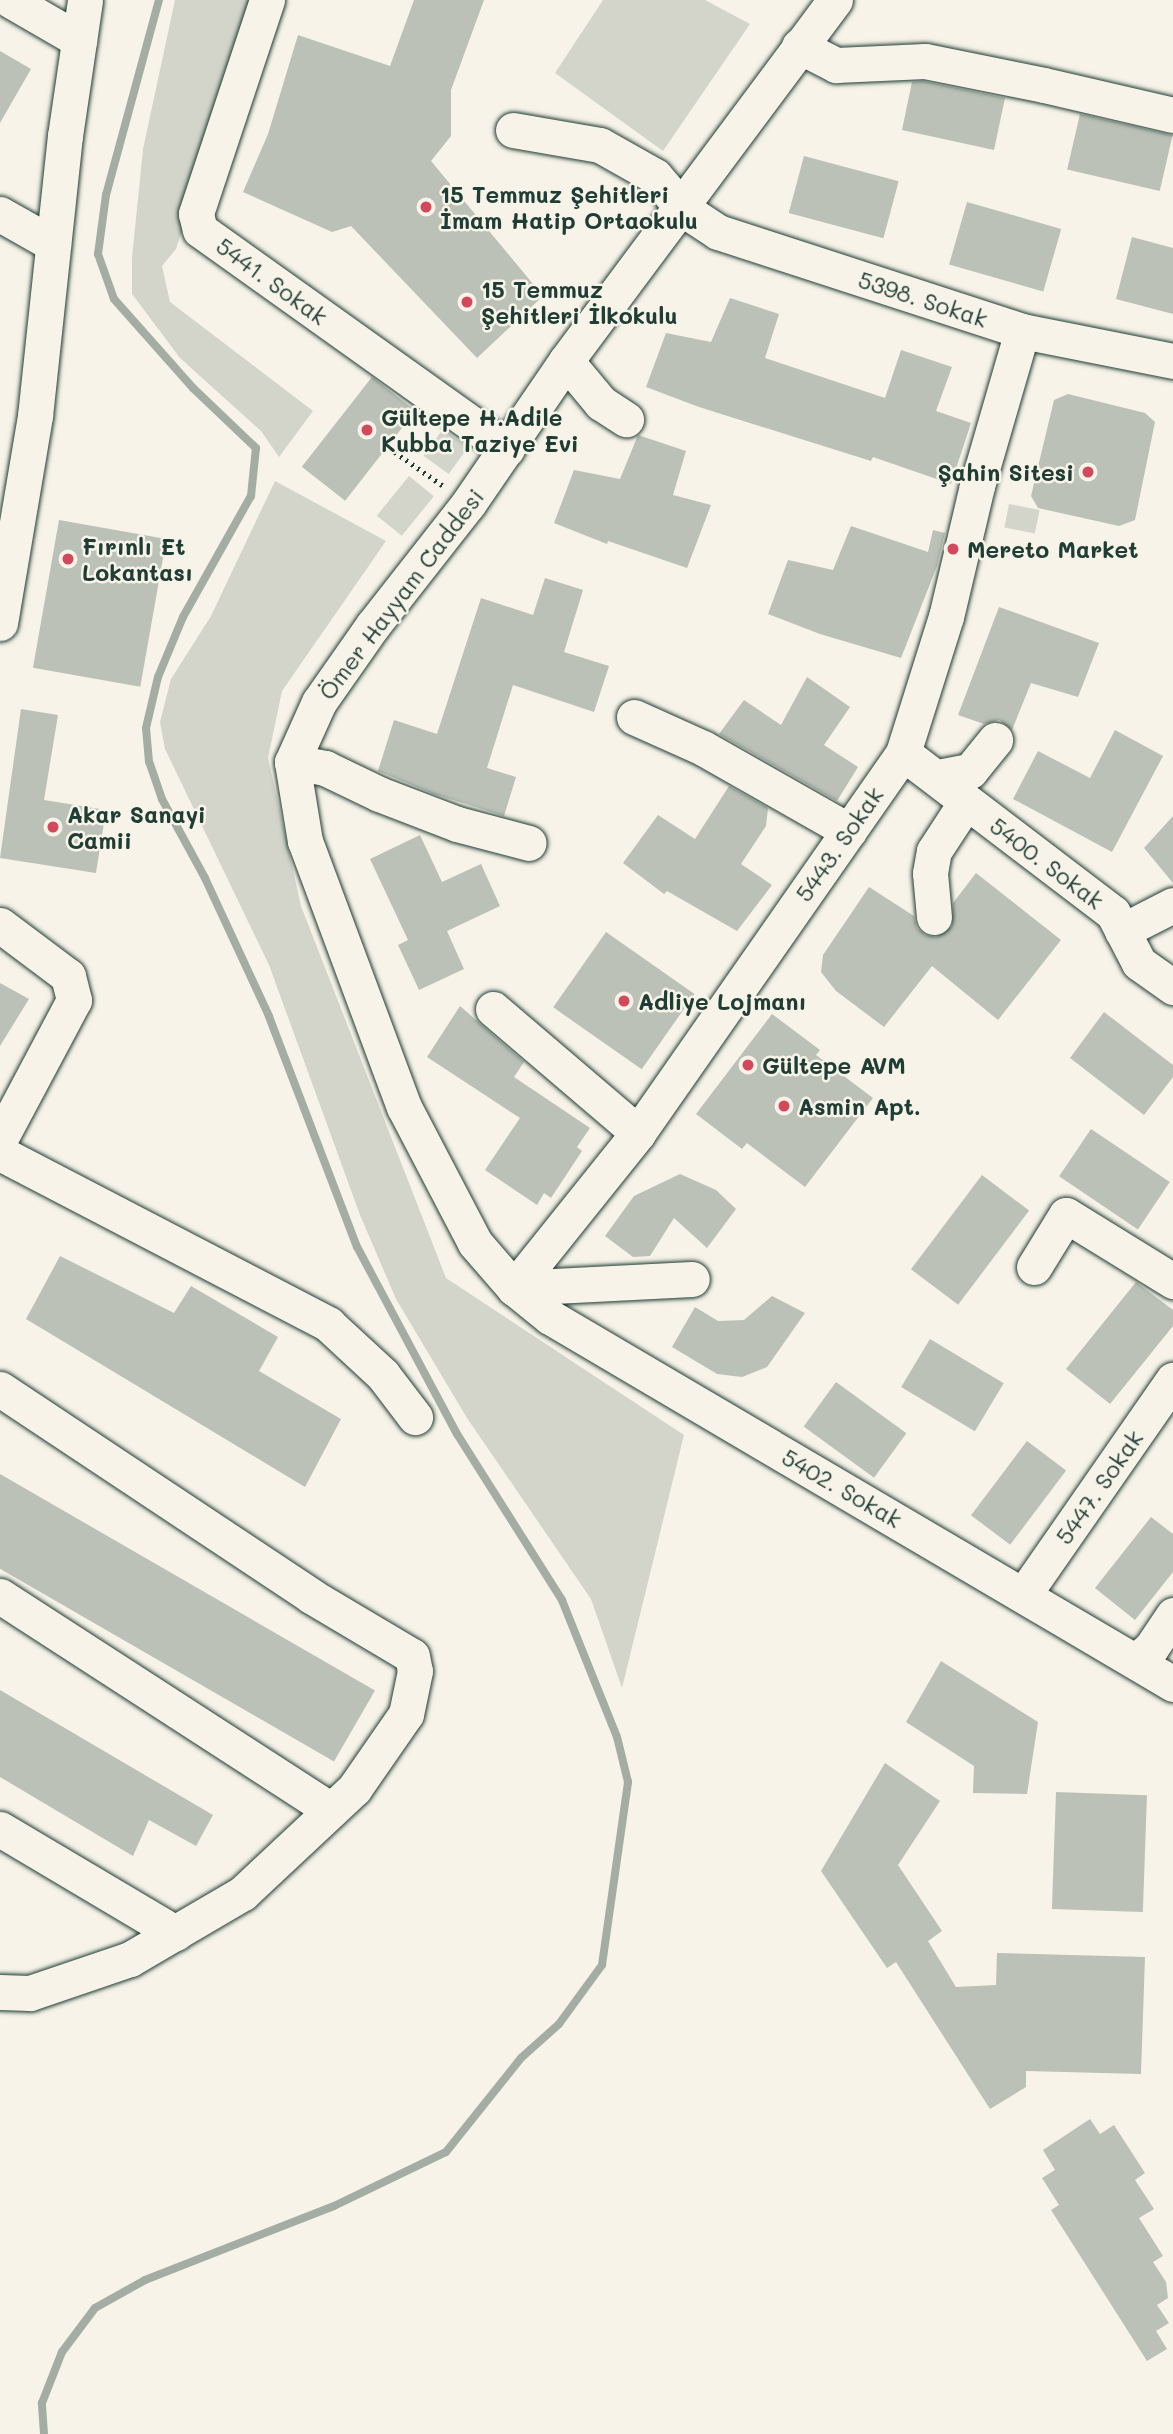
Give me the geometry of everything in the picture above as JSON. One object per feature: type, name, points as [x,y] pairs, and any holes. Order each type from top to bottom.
[{"type":"street","points":[[10,0],[79,40]]},
{"type":"street","points":[[0,623],[13,463],[35,416],[53,244],[85,0]]},
{"type":"street","name":"5441. Sokak","points":[[267,0],[196,214],[200,230],[507,449]]},
{"type":"street","name":"Ömer Hayyam Caddesi","points":[[292,762],[319,702],[373,625],[468,504],[566,361],[683,209],[835,0]]},
{"type":"street","points":[[799,46],[836,65],[925,61],[1173,115]]},
{"type":"street","name":"5398. Sokak","points":[[513,130],[600,145],[655,176],[683,209],[718,232],[1022,331],[1173,361]]},
{"type":"street","points":[[0,214],[53,244]]},
{"type":"street","name":"5443. Sokak","points":[[514,1288],[638,1133],[903,753],[946,617],[977,486],[1022,331]]},
{"type":"street","points":[[566,361],[601,403],[626,419]]},
{"type":"street","points":[[634,717],[703,748],[849,831]]},
{"type":"street","points":[[937,777],[970,771],[995,740]]},
{"type":"street","name":"5400. Sokak","points":[[903,753],[1113,913],[1139,962],[1173,987]]},
{"type":"street","points":[[529,843],[457,824],[379,794],[325,768],[292,762],[305,841],[404,1107],[475,1244],[514,1288],[692,1279]]},
{"type":"street","points":[[934,917],[930,873],[934,851],[966,802]]},
{"type":"street","points":[[1122,931],[1173,905]]},
{"type":"street","points":[[0,925],[68,975],[74,1000],[0,1139]]},
{"type":"street","points":[[493,1009],[638,1133]]},
{"type":"street","points":[[0,1153],[328,1324],[383,1375],[415,1417]]},
{"type":"street","points":[[1034,1267],[1066,1215],[1173,1281]]},
{"type":"street","name":"5402. Sokak","points":[[514,1288],[550,1317],[1173,1684]]},
{"type":"street","name":"5447. Sokak","points":[[1024,1594],[1173,1380]]},
{"type":"street","points":[[0,1389],[311,1596],[412,1656],[415,1671],[406,1714],[354,1789],[243,1893],[130,1959],[30,1993],[0,1992]]},
{"type":"street","points":[[0,1596],[331,1810]]},
{"type":"street","points":[[1136,1661],[1151,1648],[1173,1615]]},
{"type":"street","points":[[0,1829],[175,1933]]},
{"type":"path","points":[[389,448],[468,504]]},
{"type":"shaded area","points":[[175,0],[256,0],[176,249],[162,266],[170,302],[313,411],[279,457],[261,431],[180,358],[132,294],[132,258],[143,149]]},
{"type":"shaded area","points":[[603,0],[705,0],[750,24],[663,151],[555,73]]},
{"type":"shaded area","points":[[443,429],[468,447],[449,474],[424,456]]},
{"type":"shaded area","points":[[409,476],[434,496],[402,536],[377,516]]},
{"type":"shaded area","points":[[275,481],[386,541],[282,691],[268,758],[301,906],[446,1278],[684,1435],[622,1688],[591,1599],[467,1418],[396,1299],[360,1215],[269,965],[165,749],[160,722],[171,679],[211,616]]},
{"type":"shaded area","points":[[1009,504],[1039,510],[1035,533],[1004,528]]},
{"type":"building","points":[[414,0],[484,0],[451,90],[451,136],[431,161],[543,296],[477,358],[351,226],[332,232],[243,192],[268,134],[298,35],[390,66]]},
{"type":"building","points":[[0,51],[31,69],[0,123]]},
{"type":"building","points":[[923,81],[1005,98],[994,150],[902,130],[912,82]]},
{"type":"building","points":[[1080,114],[1173,135],[1160,191],[1067,170]]},
{"type":"building","points":[[804,156],[899,181],[883,238],[789,213]]},
{"type":"building","points":[[967,202],[1061,229],[1043,291],[949,264]]},
{"type":"building","points":[[1132,237],[1173,248],[1173,314],[1116,299]]},
{"type":"building","points":[[730,298],[779,314],[765,358],[885,398],[901,350],[952,367],[936,411],[971,423],[951,484],[873,457],[871,461],[699,407],[646,387],[666,333],[711,342]]},
{"type":"building","name":"Gültepe H.Adile Kubba Taziye Evi","points":[[372,377],[415,411],[345,501],[302,467]]},
{"type":"building","name":"Şahin Sitesi","points":[[1068,394],[1145,413],[1155,422],[1135,520],[1119,526],[1038,508],[1031,496],[1054,400]]},
{"type":"building","points":[[638,435],[686,451],[673,495],[711,505],[687,568],[608,541],[607,544],[554,523],[574,470],[620,479]]},
{"type":"building","points":[[59,520],[166,539],[140,687],[33,668]]},
{"type":"building","points":[[851,526],[928,552],[933,530],[945,533],[937,566],[901,658],[820,634],[768,614],[788,560],[833,570]]},
{"type":"building","points":[[545,578],[583,590],[564,652],[609,666],[594,712],[513,685],[487,768],[516,777],[504,816],[434,794],[378,771],[394,720],[437,734],[481,598],[533,615]]},
{"type":"building","points":[[999,607],[1099,643],[1078,697],[1031,683],[1012,730],[999,720],[984,724],[958,715]]},
{"type":"building","points":[[807,677],[850,707],[824,745],[858,767],[837,801],[719,734],[744,700],[781,725]]},
{"type":"building","name":"Akar Sanayi Camii","points":[[21,709],[58,715],[44,800],[106,810],[96,873],[0,858]]},
{"type":"building","points":[[1115,730],[1163,756],[1112,852],[1013,799],[1038,751],[1090,778]]},
{"type":"building","points":[[729,786],[768,808],[766,826],[741,864],[772,885],[737,931],[667,891],[664,894],[623,863],[658,815],[695,839]]},
{"type":"building","points":[[1173,816],[1173,883],[1144,848]]},
{"type":"building","points":[[420,835],[442,882],[481,864],[500,906],[447,931],[464,969],[419,990],[398,945],[408,940],[370,859]]},
{"type":"building","points":[[976,873],[1061,940],[998,1020],[932,966],[884,1027],[836,991],[821,972],[823,955],[869,887],[914,916],[917,928],[925,935],[936,937],[952,926],[953,903]]},
{"type":"building","name":"Adliye Lojmanı","points":[[606,932],[694,994],[642,1069],[553,1007]]},
{"type":"building","points":[[0,983],[29,999],[0,1046]]},
{"type":"building","points":[[460,1006],[524,1062],[514,1077],[590,1128],[577,1147],[582,1151],[551,1198],[544,1193],[537,1205],[485,1170],[520,1118],[427,1057]]},
{"type":"building","points":[[1104,1012],[1173,1065],[1173,1077],[1144,1115],[1070,1058]]},
{"type":"building","name":"Asmin Apt.","points":[[772,1014],[820,1050],[816,1055],[873,1098],[805,1187],[747,1143],[742,1149],[696,1114]]},
{"type":"building","points":[[1091,1129],[1170,1182],[1138,1229],[1059,1176]]},
{"type":"building","points":[[680,1174],[716,1190],[736,1209],[707,1248],[674,1218],[650,1256],[633,1257],[605,1236],[634,1196]]},
{"type":"building","points":[[982,1175],[1029,1211],[958,1305],[911,1269]]},
{"type":"building","points":[[60,1256],[174,1313],[191,1286],[278,1337],[259,1371],[341,1419],[305,1487],[26,1319]]},
{"type":"building","points":[[1136,1282],[1173,1310],[1173,1326],[1110,1404],[1066,1369]]},
{"type":"building","points":[[772,1296],[805,1313],[767,1367],[742,1377],[717,1374],[672,1347],[695,1307],[718,1321],[744,1320]]},
{"type":"building","points":[[930,1339],[1004,1383],[975,1431],[901,1387]]},
{"type":"building","points":[[836,1382],[906,1433],[874,1478],[804,1426]]},
{"type":"building","points":[[1027,1441],[1066,1470],[1010,1545],[971,1515]]},
{"type":"building","points":[[0,1474],[375,1690],[334,1762],[0,1569]]},
{"type":"building","points":[[1151,1517],[1173,1534],[1173,1572],[1135,1620],[1095,1588]]},
{"type":"building","points":[[941,1661],[1038,1722],[1027,1794],[973,1793],[974,1766],[906,1722]]},
{"type":"building","points":[[0,1690],[213,1815],[196,1846],[149,1820],[133,1856],[0,1777]]},
{"type":"building","points":[[885,1763],[940,1801],[898,1865],[942,1931],[928,1941],[956,1987],[996,1985],[997,1953],[1145,1957],[1141,2074],[1026,2071],[1026,2087],[990,2109],[896,1962],[887,1968],[821,1871]]},
{"type":"building","points":[[1056,1792],[1147,1795],[1143,1912],[1052,1909]]},
{"type":"building","points":[[1090,2119],[1100,2134],[1114,2125],[1145,2173],[1135,2180],[1154,2209],[1139,2218],[1163,2256],[1153,2262],[1166,2282],[1168,2298],[1157,2305],[1169,2323],[1156,2331],[1167,2349],[1147,2361],[1051,2210],[1059,2205],[1042,2178],[1055,2170],[1043,2150]]},
{"type":"waterway","points":[[44,2434],[42,2403],[62,2352],[95,2308],[145,2280],[334,2206],[446,2152],[521,2058],[559,2024],[602,1965],[628,1782],[617,1737],[562,1600],[457,1434],[357,1247],[269,1016],[205,878],[162,799],[149,762],[146,728],[158,677],[183,617],[251,496],[256,448],[193,388],[114,299],[98,254],[106,195],[159,0]]},
{"type":"place","name":"15 Temmuz Şehitleri İmam Hatip Ortaokulu","points":[[426,207]]},
{"type":"place","name":"15 Temmuz Şehitleri İlkokulu","points":[[467,302]]},
{"type":"place","name":"Gültepe H.Adile Kubba Taziye Evi","points":[[367,430]]},
{"type":"place","name":"Şahin Sitesi","points":[[1088,472]]},
{"type":"place","name":"Mereto Market","points":[[953,549]]},
{"type":"place","name":"Fırınlı Et Lokantası","points":[[68,559]]},
{"type":"place","name":"Akar Sanayi Camii","points":[[53,827]]},
{"type":"place","name":"Adliye Lojmanı","points":[[624,1001]]},
{"type":"place","name":"Gültepe AVM","points":[[748,1065]]},
{"type":"place","name":"Asmin Apt.","points":[[784,1106]]}]
